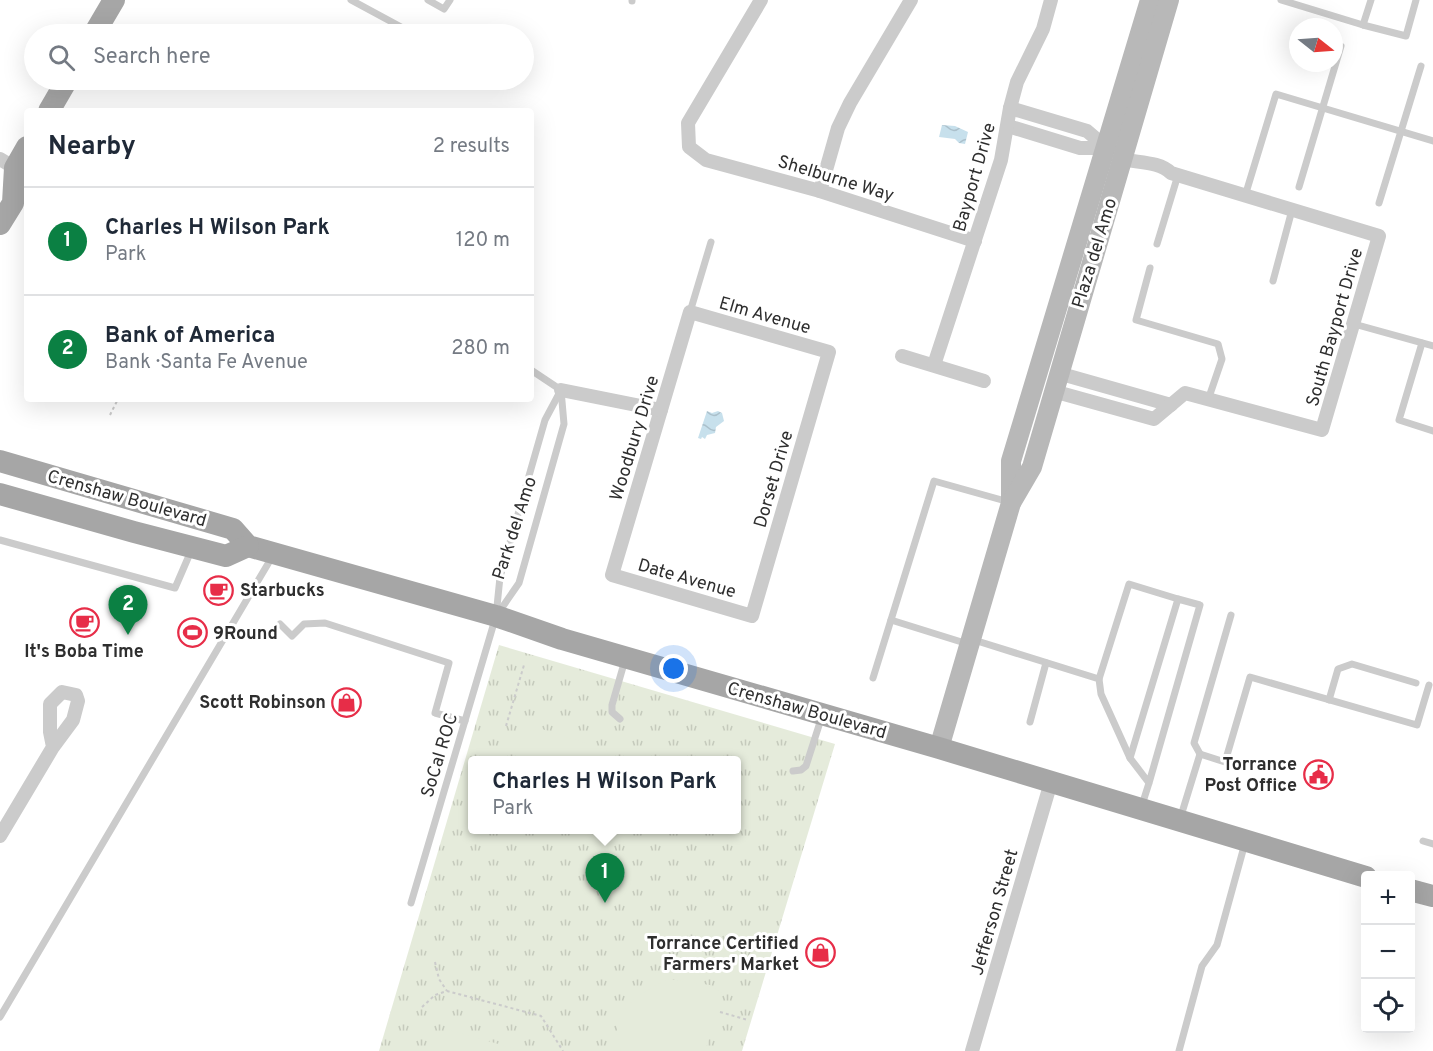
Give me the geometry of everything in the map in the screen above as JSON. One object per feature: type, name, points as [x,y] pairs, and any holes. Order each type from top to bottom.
[{"type":"main road","points":[[100,24],[114,0]]},
{"type":"main road","name":"Plaza del Amo","points":[[939,748],[1011,503],[1032,467],[1056,382],[1117,156],[1150,0]]},
{"type":"main road","name":"Plaza del Amo","points":[[1011,503],[1011,461],[1033,386],[1117,156],[1169,0]]},
{"type":"main road","points":[[50,108],[61,90]]},
{"type":"main road","points":[[0,224],[13,203],[5,168],[24,150]]},
{"type":"main road","points":[[1033,386],[1056,382]]},
{"type":"main road","name":"Crenshaw Boulevard","points":[[0,462],[233,529],[248,546],[496,616],[626,657],[939,748],[1361,876]]},
{"type":"main road","name":"Crenshaw Boulevard","points":[[0,494],[226,556],[248,546]]},
{"type":"main road","points":[[1415,891],[1433,896]]},
{"type":"street","name":"Shelburne Way","points":[[761,0],[688,123],[689,147],[706,160],[820,191],[975,241]]},
{"type":"street","points":[[820,191],[838,128],[911,0]]},
{"type":"street","name":"Bayport Drive","points":[[934,365],[1001,160],[1017,82],[1043,29],[1051,0]]},
{"type":"street","name":"South Bayport Drive","points":[[1010,108],[1087,131],[1117,156]]},
{"type":"street","points":[[1043,137],[1049,120]]},
{"type":"street","name":"South Bayport Drive","points":[[1008,126],[1080,148],[1117,156],[1140,167],[1166,175],[1175,174],[1379,236],[1322,430],[1185,393],[1154,419],[1056,382]]},
{"type":"street","name":"Elm Avenue","points":[[690,312],[829,352]]},
{"type":"street","name":"Woodbury Drive","points":[[612,575],[690,312]]},
{"type":"street","name":"Dorset Drive","points":[[752,616],[829,352]]},
{"type":"street","points":[[902,356],[984,381]]},
{"type":"street","points":[[561,390],[661,410]]},
{"type":"street","name":"Date Avenue","points":[[612,575],[752,616]]},
{"type":"street","points":[[0,836],[53,747]]},
{"type":"street","name":"Jefferson Street","points":[[972,1051],[1051,782]]},
{"type":"lane","points":[[351,0],[395,24]]},
{"type":"lane","points":[[428,0],[444,9],[450,0]]},
{"type":"lane","points":[[1281,0],[1298,2],[1363,25],[1406,36],[1416,0]]},
{"type":"lane","points":[[1363,25],[1371,0]]},
{"type":"lane","points":[[1379,203],[1421,66]]},
{"type":"lane","points":[[1299,187],[1333,72]]},
{"type":"lane","points":[[1245,196],[1276,94],[1433,141]]},
{"type":"lane","points":[[1157,244],[1175,174]]},
{"type":"lane","points":[[1273,280],[1292,210]]},
{"type":"lane","points":[[690,312],[711,242]]},
{"type":"lane","points":[[1150,268],[1136,320],[1218,344],[1222,359],[1208,400]]},
{"type":"lane","points":[[1354,324],[1433,346]]},
{"type":"lane","points":[[1422,343],[1399,420],[1433,431]]},
{"type":"lane","points":[[534,372],[561,390]]},
{"type":"lane","name":"Park del Amo","points":[[496,616],[519,583],[564,424],[561,390]]},
{"type":"lane","name":"Park del Amo","points":[[496,616],[500,577],[545,420],[561,390]]},
{"type":"lane","points":[[873,678],[934,481],[1011,503]]},
{"type":"lane","points":[[0,540],[175,588],[192,547]]},
{"type":"lane","points":[[0,1017],[274,553]]},
{"type":"lane","points":[[1141,810],[1149,783],[1200,605],[1129,584],[1099,679],[1101,694],[1130,758],[1149,783]]},
{"type":"lane","points":[[1130,758],[1178,599]]},
{"type":"lane","points":[[1231,615],[1194,743],[1200,754],[1225,762],[1250,677],[1417,725],[1429,685]]},
{"type":"lane","name":"SoCal ROC","points":[[411,903],[496,616]]},
{"type":"lane","points":[[891,620],[1099,679]]},
{"type":"lane","points":[[280,624],[292,636],[304,624],[325,623],[449,663],[435,713],[465,722]]},
{"type":"lane","points":[[620,719],[612,712],[612,705],[626,657]]},
{"type":"lane","points":[[1030,722],[1046,663]]},
{"type":"lane","points":[[1329,700],[1338,669],[1352,664],[1416,682]]},
{"type":"lane","points":[[793,771],[801,770],[806,766],[823,714]]},
{"type":"lane","points":[[1180,821],[1200,754]]},
{"type":"lane","points":[[1179,1051],[1202,966],[1217,945],[1246,841]]},
{"type":"lane","points":[[1423,841],[1433,844]]},
{"type":"path","points":[[110,416],[117,402]]},
{"type":"path","points":[[506,726],[524,665]]},
{"type":"path","points":[[435,962],[439,979],[447,991]]},
{"type":"path","points":[[422,1007],[435,995],[447,991],[541,1016],[563,1051]]},
{"type":"path","points":[[720,1012],[748,1020]]},
{"type":"green space","points":[[499,645],[835,744],[742,1051],[379,1051]]},
{"type":"green space","points":[[539,728],[606,750],[608,756],[517,756],[525,733]]},
{"type":"green space","points":[[668,979],[710,985],[722,993],[705,1051],[621,1051],[617,1029],[622,1014],[632,1001]]},
{"type":"green space","points":[[449,1030],[522,1051],[429,1051],[432,1041],[439,1032]]},
{"type":"water","points":[[942,125],[955,126],[968,132],[965,144],[955,139],[939,137]]},
{"type":"water","points":[[707,411],[722,413],[724,421],[716,427],[715,433],[701,439],[698,438]]},
{"type":"place","name":"Starbucks","points":[[219,590]]},
{"type":"place","name":"It's Boba Time","points":[[84,622]]},
{"type":"place","name":"9Round","points":[[192,633]]},
{"type":"place","name":"Bank of America","points":[[128,635]]},
{"type":"place","name":"Scott Robinson","points":[[347,702]]},
{"type":"place","name":"Torrance Post Office","points":[[1318,774]]},
{"type":"place","name":"Charles H Wilson Park","points":[[605,903]]},
{"type":"place","name":"Torrance Certified Farmers' Market","points":[[820,953]]}]
